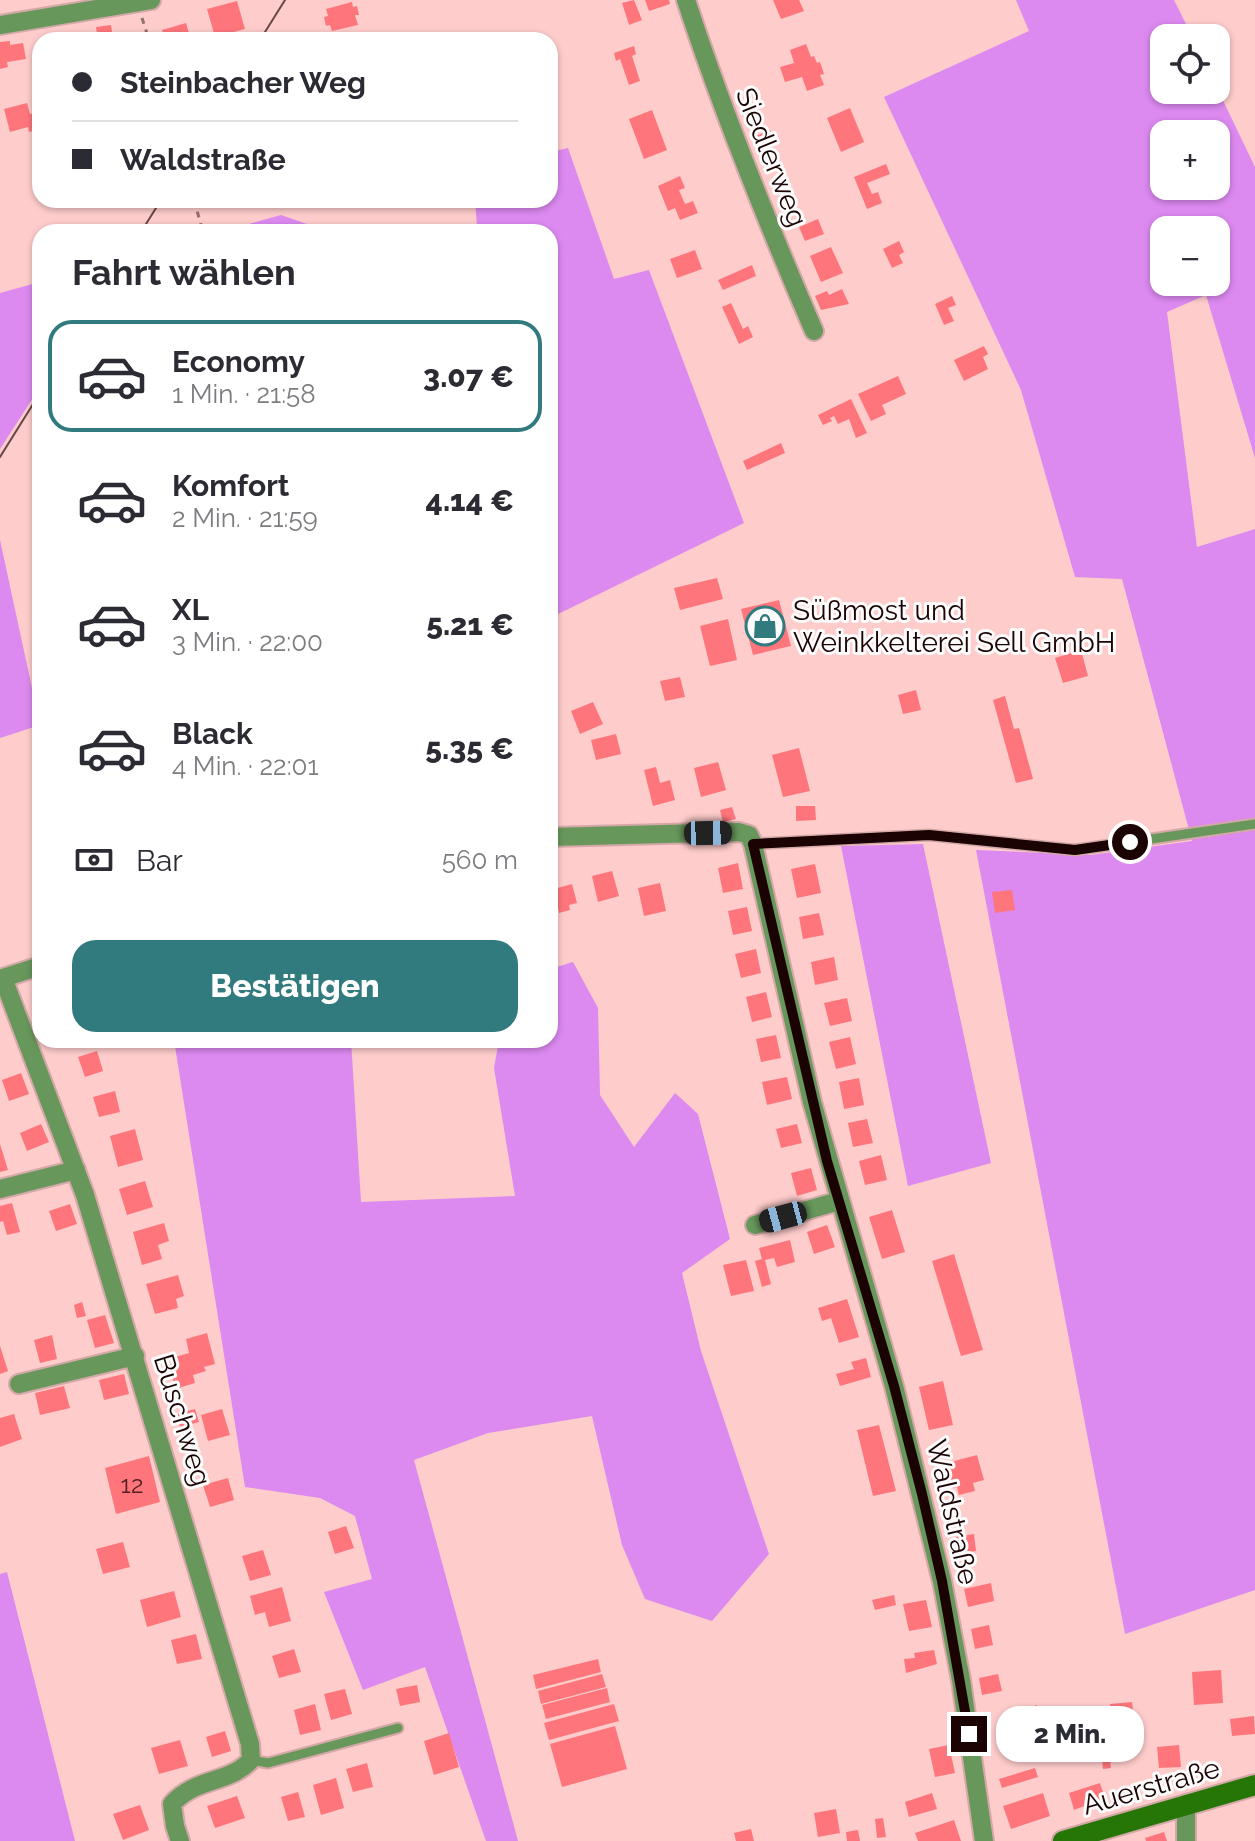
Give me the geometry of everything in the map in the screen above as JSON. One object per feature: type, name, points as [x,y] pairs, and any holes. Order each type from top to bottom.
[{"type":"street","name":"Siedlerweg","points":[[686,0],[745,168],[814,331]]},
{"type":"street","points":[[0,25],[144,1]]},
{"type":"street","points":[[558,837],[739,832],[749,835],[753,844]]},
{"type":"street","name":"Waldstraße","points":[[753,844],[808,1087],[898,1401],[939,1566],[961,1680],[984,1841]]},
{"type":"street","points":[[1,978],[32,968]]},
{"type":"street","name":"Buschweg","points":[[1,978],[76,1170],[135,1356],[250,1744],[251,1760]]},
{"type":"street","points":[[0,1189],[76,1170]]},
{"type":"street","points":[[755,1225],[839,1201]]},
{"type":"street","points":[[19,1384],[135,1356]]},
{"type":"street","points":[[180,1841],[172,1804],[184,1791],[242,1770],[251,1760]]},
{"type":"street","name":"Auerstraße","points":[[1063,1841],[1255,1785]]},
{"type":"street","points":[[1186,1804],[1186,1841]]},
{"type":"lane","points":[[753,844],[929,835],[1075,850],[1255,824]]},
{"type":"lane","points":[[251,1760],[268,1763],[398,1728]]},
{"type":"path","points":[[144,1],[148,32]]},
{"type":"shaded area","points":[[1016,0],[1174,0],[1186,24],[1150,24],[1150,104],[1225,104],[1255,167],[1255,458],[1206,296],[1230,296],[1230,216],[1150,216],[1150,296],[1204,296],[1167,312],[1197,547],[1255,529],[1255,1590],[1125,1634],[976,850],[1091,855],[1192,841],[1122,579],[1075,577],[1021,390],[884,97],[1029,31]]},
{"type":"shaded area","points":[[568,148],[614,279],[649,270],[744,523],[558,614],[558,224],[477,224],[476,208],[558,208],[558,150]]},
{"type":"shaded area","points":[[281,215],[307,224],[249,224]]},
{"type":"shaded area","points":[[32,284],[32,399],[0,449],[0,293]]},
{"type":"shaded area","points":[[0,540],[32,688],[32,728],[0,738]]},
{"type":"shaded area","points":[[923,844],[991,1163],[908,1186],[841,846]]},
{"type":"shaded area","points":[[573,962],[598,1008],[600,1095],[634,1147],[675,1093],[698,1114],[730,1239],[682,1273],[701,1351],[769,1554],[712,1621],[645,1599],[622,1545],[592,1416],[488,1433],[414,1460],[518,1841],[486,1841],[425,1667],[363,1690],[324,1592],[372,1579],[355,1516],[320,1498],[245,1487],[175,1048],[351,1048],[361,1202],[515,1196],[494,1068],[498,1048],[558,1048],[558,967]]},
{"type":"shaded area","points":[[7,1572],[75,1841],[0,1841],[0,1574]]},
{"type":"building","points":[[634,0],[642,20],[629,25],[622,3]]},
{"type":"building","points":[[645,0],[669,0],[670,4],[649,11]]},
{"type":"building","points":[[773,0],[799,0],[804,11],[781,19]]},
{"type":"building","points":[[237,1],[245,29],[214,32],[207,9]]},
{"type":"building","points":[[352,2],[353,7],[357,6],[359,15],[355,15],[358,25],[332,31],[330,25],[326,26],[326,9]]},
{"type":"building","points":[[186,23],[189,32],[163,32]]},
{"type":"building","points":[[111,25],[112,32],[97,32],[96,27]]},
{"type":"building","points":[[10,41],[10,45],[23,43],[26,59],[7,62],[8,67],[0,69],[0,42]]},
{"type":"building","points":[[806,44],[811,57],[820,62],[824,74],[820,75],[824,85],[807,91],[802,77],[785,82],[780,67],[794,63],[790,50]]},
{"type":"building","points":[[634,46],[636,54],[632,56],[640,81],[629,85],[620,59],[616,61],[614,53]]},
{"type":"building","points":[[27,103],[32,114],[32,131],[29,132],[28,127],[10,132],[4,109]]},
{"type":"building","points":[[850,108],[864,142],[841,152],[827,118]]},
{"type":"building","points":[[652,110],[667,150],[644,159],[629,119]]},
{"type":"building","points":[[770,130],[776,144],[759,151],[753,137]]},
{"type":"building","points":[[886,164],[890,174],[867,183],[872,194],[878,192],[882,203],[867,209],[854,177]]},
{"type":"building","points":[[680,176],[685,188],[679,190],[685,204],[693,201],[698,213],[680,220],[675,208],[668,211],[658,186]]},
{"type":"building","points":[[818,219],[824,234],[805,241],[799,227]]},
{"type":"building","points":[[899,241],[904,252],[899,255],[903,263],[892,268],[883,249]]},
{"type":"building","points":[[831,247],[843,273],[821,282],[810,256]]},
{"type":"building","points":[[695,250],[702,269],[677,278],[670,259]]},
{"type":"building","points":[[752,265],[756,276],[723,290],[718,280]]},
{"type":"building","points":[[842,289],[849,304],[821,310],[815,296],[827,291],[829,295]]},
{"type":"building","points":[[952,296],[956,305],[948,308],[954,321],[944,325],[935,304]]},
{"type":"building","points":[[731,303],[743,329],[748,326],[753,337],[739,344],[722,307]]},
{"type":"building","points":[[984,346],[988,354],[983,357],[988,369],[964,381],[954,360]]},
{"type":"building","points":[[898,376],[906,394],[882,405],[886,414],[871,421],[858,394]]},
{"type":"building","points":[[851,399],[867,433],[856,438],[849,419],[838,424],[834,416],[830,418],[832,421],[823,425],[818,415]]},
{"type":"building","points":[[781,443],[785,453],[747,470],[743,461]]},
{"type":"building","points":[[717,578],[723,599],[680,610],[674,588]]},
{"type":"building","points":[[779,600],[791,646],[753,655],[741,609]]},
{"type":"building","points":[[728,619],[737,660],[710,666],[700,626]]},
{"type":"building","points":[[1081,650],[1088,676],[1063,683],[1055,658]]},
{"type":"building","points":[[680,677],[685,697],[665,701],[660,681]]},
{"type":"building","points":[[916,690],[921,710],[903,714],[898,695]]},
{"type":"building","points":[[1005,696],[1014,729],[1019,728],[1033,779],[1016,783],[993,700]]},
{"type":"building","points":[[593,702],[603,724],[580,734],[571,711]]},
{"type":"building","points":[[616,734],[621,754],[596,760],[591,740]]},
{"type":"building","points":[[799,748],[810,791],[783,797],[772,755]]},
{"type":"building","points":[[718,762],[726,790],[701,797],[694,768]]},
{"type":"building","points":[[656,767],[660,783],[670,780],[675,800],[653,806],[644,770]]},
{"type":"building","points":[[796,806],[815,806],[816,820],[796,821]]},
{"type":"building","points":[[732,807],[736,819],[723,822],[720,810]]},
{"type":"building","points":[[738,863],[743,889],[723,893],[718,868]]},
{"type":"building","points":[[815,864],[821,893],[797,898],[791,869]]},
{"type":"building","points":[[612,871],[619,896],[598,902],[592,876]]},
{"type":"building","points":[[660,883],[666,911],[644,916],[638,888]]},
{"type":"building","points":[[572,884],[577,903],[569,905],[570,910],[559,913],[558,888]]},
{"type":"building","points":[[1012,890],[1015,910],[995,913],[992,892]]},
{"type":"building","points":[[747,907],[752,931],[733,935],[728,911]]},
{"type":"building","points":[[819,913],[824,935],[803,939],[799,917]]},
{"type":"building","points":[[756,949],[761,973],[741,978],[735,954]]},
{"type":"building","points":[[834,957],[838,980],[815,985],[811,962]]},
{"type":"building","points":[[766,992],[772,1017],[752,1022],[746,997]]},
{"type":"building","points":[[847,998],[852,1021],[830,1026],[824,1003]]},
{"type":"building","points":[[776,1035],[781,1058],[761,1062],[756,1039]]},
{"type":"building","points":[[850,1037],[856,1064],[836,1069],[829,1042]]},
{"type":"building","points":[[97,1051],[103,1071],[85,1077],[78,1057]]},
{"type":"building","points":[[21,1073],[29,1094],[9,1101],[2,1080]]},
{"type":"building","points":[[787,1077],[792,1099],[767,1105],[762,1082]]},
{"type":"building","points":[[859,1078],[864,1105],[844,1109],[839,1082]]},
{"type":"building","points":[[115,1091],[120,1112],[99,1117],[93,1097]]},
{"type":"building","points":[[867,1119],[873,1143],[853,1147],[848,1123]]},
{"type":"building","points":[[41,1124],[49,1142],[27,1151],[20,1133]]},
{"type":"building","points":[[797,1124],[802,1143],[781,1148],[776,1129]]},
{"type":"building","points":[[135,1129],[143,1160],[118,1167],[110,1136]]},
{"type":"building","points":[[0,1144],[8,1170],[0,1172]]},
{"type":"building","points":[[881,1155],[887,1180],[865,1185],[859,1161]]},
{"type":"building","points":[[811,1168],[817,1190],[797,1196],[791,1173]]},
{"type":"building","points":[[145,1181],[153,1207],[127,1215],[119,1189]]},
{"type":"building","points":[[12,1203],[20,1232],[7,1235],[3,1221],[0,1222],[0,1206]]},
{"type":"building","points":[[70,1204],[77,1224],[56,1231],[49,1211]]},
{"type":"building","points":[[892,1210],[905,1252],[882,1259],[869,1217]]},
{"type":"building","points":[[164,1223],[169,1241],[158,1245],[162,1259],[142,1265],[133,1232]]},
{"type":"building","points":[[827,1225],[835,1247],[814,1254],[807,1232]]},
{"type":"building","points":[[790,1240],[795,1262],[777,1267],[774,1258],[765,1260],[771,1284],[762,1287],[755,1261],[762,1259],[759,1248]]},
{"type":"building","points":[[954,1254],[983,1350],[961,1356],[932,1261]]},
{"type":"building","points":[[746,1260],[754,1291],[731,1296],[723,1265]]},
{"type":"building","points":[[178,1275],[184,1296],[176,1299],[178,1308],[155,1314],[146,1284]]},
{"type":"building","points":[[847,1299],[859,1337],[839,1343],[831,1318],[822,1321],[818,1308]]},
{"type":"building","points":[[82,1302],[86,1316],[77,1318],[74,1305]]},
{"type":"building","points":[[105,1315],[114,1343],[95,1348],[87,1320]]},
{"type":"building","points":[[207,1333],[215,1364],[193,1375],[195,1383],[175,1389],[170,1365],[175,1357],[189,1353],[186,1339]]},
{"type":"building","points":[[52,1335],[57,1359],[40,1363],[34,1340]]},
{"type":"building","points":[[0,1346],[8,1371],[0,1374]]},
{"type":"building","points":[[866,1358],[871,1377],[840,1386],[836,1374],[854,1369],[851,1362]]},
{"type":"building","points":[[124,1374],[129,1394],[104,1400],[99,1380]]},
{"type":"building","points":[[943,1381],[953,1425],[929,1430],[919,1387]]},
{"type":"building","points":[[64,1386],[70,1408],[40,1415],[35,1393]]},
{"type":"building","points":[[195,1409],[199,1422],[180,1427],[176,1414]]},
{"type":"building","points":[[222,1409],[230,1435],[208,1441],[201,1415]]},
{"type":"building","points":[[14,1414],[22,1439],[0,1447],[0,1418]]},
{"type":"building","points":[[879,1425],[896,1491],[873,1496],[857,1430]]},
{"type":"building","points":[[977,1455],[984,1480],[973,1483],[975,1491],[959,1495],[957,1487],[949,1489],[943,1464]]},
{"type":"building","points":[[149,1456],[160,1502],[116,1514],[105,1468]]},
{"type":"building","points":[[228,1478],[234,1500],[210,1507],[203,1485]]},
{"type":"building","points":[[346,1526],[354,1548],[335,1554],[328,1532]]},
{"type":"building","points":[[974,1534],[976,1551],[957,1555],[955,1537]]},
{"type":"building","points":[[123,1542],[130,1567],[103,1574],[96,1549]]},
{"type":"building","points":[[263,1550],[271,1575],[250,1581],[242,1556]]},
{"type":"building","points":[[991,1583],[994,1601],[968,1607],[964,1589]]},
{"type":"building","points":[[282,1587],[291,1621],[269,1627],[265,1612],[255,1615],[250,1596]]},
{"type":"building","points":[[174,1591],[181,1617],[147,1627],[140,1600]]},
{"type":"building","points":[[894,1595],[896,1605],[875,1610],[872,1600]]},
{"type":"building","points":[[926,1600],[932,1627],[909,1631],[903,1604]]},
{"type":"building","points":[[989,1625],[993,1645],[975,1649],[971,1629]]},
{"type":"building","points":[[196,1634],[202,1659],[177,1664],[171,1640]]},
{"type":"building","points":[[294,1649],[301,1672],[279,1678],[272,1656]]},
{"type":"building","points":[[934,1650],[937,1664],[906,1673],[904,1659],[915,1658],[914,1653]]},
{"type":"building","points":[[598,1659],[601,1672],[536,1689],[533,1675]]},
{"type":"building","points":[[1221,1670],[1223,1703],[1194,1705],[1192,1672]]},
{"type":"building","points":[[602,1674],[606,1687],[541,1704],[538,1691]]},
{"type":"building","points":[[998,1674],[1002,1691],[982,1695],[979,1678]]},
{"type":"building","points":[[417,1685],[420,1702],[400,1706],[396,1689]]},
{"type":"building","points":[[607,1688],[610,1702],[546,1719],[542,1705]]},
{"type":"building","points":[[345,1689],[352,1714],[331,1720],[324,1694]]},
{"type":"building","points":[[1132,1702],[1135,1728],[1112,1730],[1110,1704]]},
{"type":"building","points":[[315,1704],[321,1730],[300,1735],[294,1710]]},
{"type":"building","points":[[614,1704],[619,1721],[549,1740],[544,1723]]},
{"type":"building","points":[[1037,1705],[1046,1734],[1027,1740],[1018,1711]]},
{"type":"building","points":[[1254,1716],[1255,1734],[1232,1736],[1230,1719]]},
{"type":"building","points":[[1089,1723],[1093,1736],[1064,1744],[1060,1732]]},
{"type":"building","points":[[615,1726],[627,1769],[562,1787],[550,1744]]},
{"type":"building","points":[[225,1731],[231,1751],[212,1757],[206,1737]]},
{"type":"building","points":[[449,1733],[459,1767],[434,1775],[424,1741]]},
{"type":"building","points":[[1100,1739],[1108,1739],[1111,1768],[1103,1769]]},
{"type":"building","points":[[180,1740],[188,1766],[159,1774],[151,1748]]},
{"type":"building","points":[[949,1745],[955,1773],[935,1777],[929,1749]]},
{"type":"building","points":[[1179,1745],[1181,1767],[1159,1768],[1157,1747]]},
{"type":"building","points":[[367,1763],[373,1787],[353,1792],[346,1769]]},
{"type":"building","points":[[1035,1768],[1038,1777],[1002,1788],[999,1779]]},
{"type":"building","points":[[336,1778],[344,1808],[321,1815],[313,1785]]},
{"type":"building","points":[[1100,1783],[1105,1798],[1074,1810],[1069,1793]]},
{"type":"building","points":[[298,1792],[305,1817],[288,1821],[281,1797]]},
{"type":"building","points":[[932,1793],[937,1809],[909,1817],[905,1802]]},
{"type":"building","points":[[1043,1793],[1050,1816],[1011,1829],[1003,1806]]},
{"type":"building","points":[[237,1796],[245,1818],[215,1828],[207,1806]]},
{"type":"building","points":[[140,1805],[149,1830],[123,1840],[113,1814]]},
{"type":"building","points":[[836,1809],[840,1833],[818,1837],[814,1813]]},
{"type":"building","points":[[883,1818],[886,1837],[877,1838],[875,1819]]},
{"type":"building","points":[[954,1820],[961,1841],[918,1841],[915,1833]]},
{"type":"building","points":[[751,1829],[754,1841],[736,1841],[734,1833]]},
{"type":"building","points":[[858,1830],[860,1841],[847,1841],[846,1832]]},
{"type":"building","points":[[1164,1832],[1167,1841],[1146,1841],[1145,1838]]},
{"type":"tram line","points":[[265,32],[285,0]]},
{"type":"tram line","points":[[146,224],[156,208]]},
{"type":"tram line","points":[[0,457],[32,406]]},
{"type":"place","name":"Süßmost und Weinkkelterei Sell GmbH","points":[[765,626]]},
{"type":"route","points":[[969,1734],[942,1581],[922,1494],[894,1386],[827,1161],[753,844],[929,835],[1075,850],[1130,842]]}]
